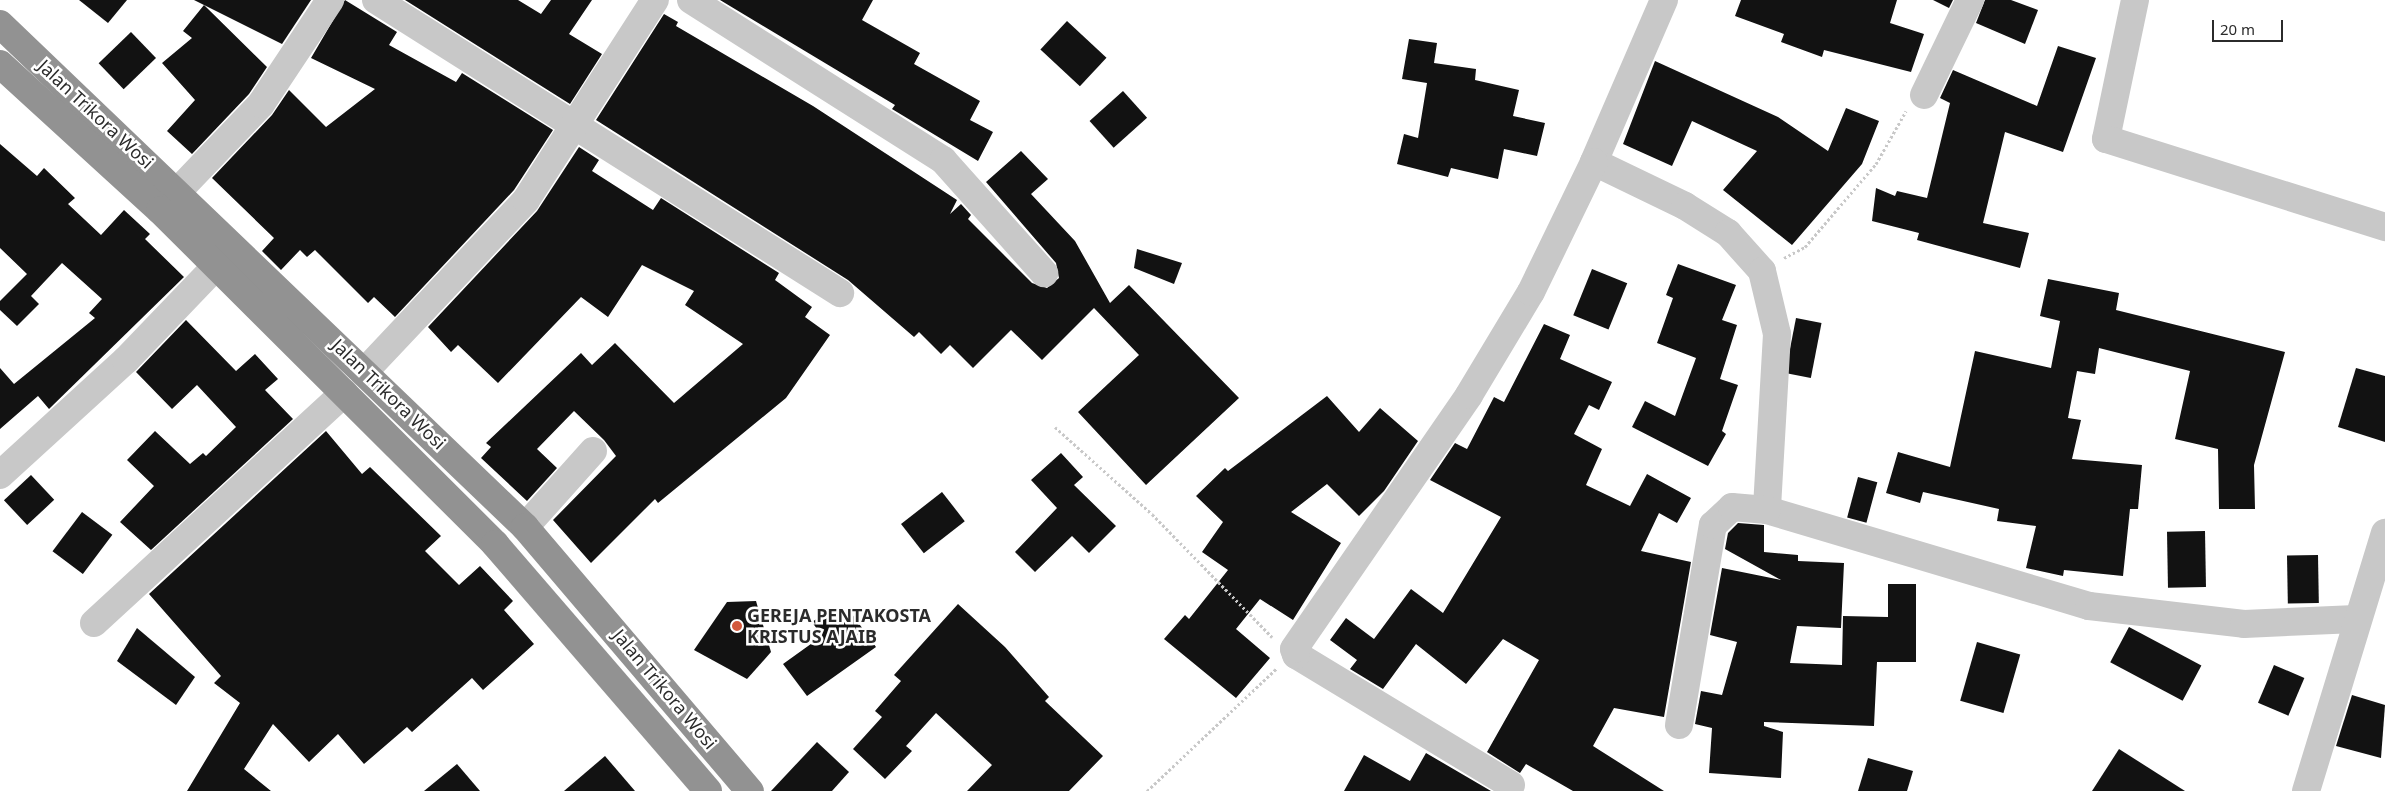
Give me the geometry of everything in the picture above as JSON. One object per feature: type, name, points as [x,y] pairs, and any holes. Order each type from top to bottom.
[{"type":"highway","name":"Jalan Trikora Wosi","points":[[0,24],[178,190],[366,370],[525,527],[578,584],[750,791]]},
{"type":"highway","name":"Jalan Trikora Wosi","points":[[0,64],[216,266],[495,544],[708,791]]},
{"type":"street","points":[[178,190],[261,104],[330,0]]},
{"type":"street","points":[[376,0],[572,127],[840,293]]},
{"type":"street","points":[[366,370],[504,227],[655,0]]},
{"type":"street","points":[[691,0],[943,160],[1044,273]]},
{"type":"street","points":[[1511,785],[1292,653],[1469,395],[1531,292],[1594,162],[1664,0]]},
{"type":"street","points":[[1924,95],[1970,0]]},
{"type":"street","points":[[2135,0],[2106,139],[2385,227]]},
{"type":"street","points":[[1594,162],[1685,206],[1728,233],[1762,271],[1777,334],[1767,510]]},
{"type":"street","points":[[0,475],[126,360],[216,266]]},
{"type":"street","points":[[94,623],[344,393]]},
{"type":"street","points":[[525,527],[593,450]]},
{"type":"street","points":[[1679,725],[1713,525],[1732,507],[1767,510],[2089,606],[2244,624],[2356,619]]},
{"type":"street","points":[[2306,791],[2356,619],[2385,533]]},
{"type":"path","points":[[1762,271],[1805,246],[1876,164],[1913,98],[1924,95]]},
{"type":"path","points":[[1055,428],[1152,514],[1292,653],[1147,791]]},
{"type":"building","points":[[79,0],[127,0],[108,23]]},
{"type":"building","points":[[194,0],[311,0],[282,44]]},
{"type":"building","points":[[345,0],[397,32],[389,45],[456,82],[462,73],[553,130],[514,190],[395,317],[374,297],[368,303],[315,250],[307,257],[300,250],[281,270],[262,251],[274,238],[212,178],[272,115],[289,90],[326,127],[375,89],[311,58]]},
{"type":"building","points":[[405,0],[518,0],[541,14],[551,0],[592,0],[569,34],[602,54],[570,104]]},
{"type":"building","points":[[720,0],[873,0],[862,20],[920,53],[914,64],[980,101],[970,120],[993,132],[978,161],[892,109],[895,105]]},
{"type":"building","points":[[1741,0],[1897,0],[1890,23],[1924,34],[1911,72],[1824,50],[1822,57],[1781,42],[1784,34],[1735,16]]},
{"type":"building","points":[[1933,0],[1953,0],[1949,8]]},
{"type":"building","points":[[1985,0],[2011,0],[2038,10],[2025,44],[1976,23]]},
{"type":"building","points":[[204,5],[267,67],[249,94],[192,154],[167,131],[195,100],[162,63],[192,38],[183,31]]},
{"type":"building","points":[[664,14],[678,22],[676,26],[813,106],[957,200],[950,214],[961,204],[971,215],[968,219],[1032,283],[1047,288],[1059,278],[1056,263],[986,182],[1021,151],[1048,179],[1031,194],[1075,241],[1110,303],[1129,285],[1239,398],[1146,485],[1078,412],[1139,355],[1094,308],[1042,360],[1011,330],[973,368],[950,345],[941,354],[919,332],[914,337],[848,280],[596,120]]},
{"type":"building","points":[[1067,21],[1106,58],[1080,86],[1040,50]]},
{"type":"building","points":[[131,32],[156,58],[124,89],[99,63]]},
{"type":"building","points":[[1409,39],[1437,43],[1434,63],[1476,69],[1475,80],[1519,90],[1513,116],[1545,123],[1537,156],[1504,149],[1498,179],[1451,168],[1448,177],[1397,164],[1404,134],[1418,138],[1427,83],[1402,79]]},
{"type":"building","points":[[2058,46],[2096,58],[2063,152],[2005,132],[1983,223],[2029,233],[2020,268],[1917,240],[1919,233],[1872,221],[1876,188],[1895,196],[1897,191],[1927,198],[1950,103],[1940,98],[1953,70],[2037,106]]},
{"type":"building","points":[[1655,61],[1778,117],[1828,151],[1846,108],[1879,121],[1862,164],[1792,245],[1723,190],[1757,151],[1692,121],[1672,166],[1623,144]]},
{"type":"building","points":[[1123,91],[1147,118],[1114,148],[1090,121]]},
{"type":"building","points":[[0,144],[37,176],[44,168],[75,198],[68,204],[101,235],[124,210],[150,234],[145,239],[184,277],[49,409],[38,396],[0,429],[0,368],[14,384],[95,318],[89,313],[102,299],[62,263],[31,296],[39,304],[17,326],[0,310],[0,301],[27,274],[0,248]]},
{"type":"building","points":[[579,147],[599,160],[592,171],[653,210],[661,198],[779,273],[775,280],[812,307],[805,317],[830,335],[786,398],[658,503],[655,499],[591,563],[553,520],[616,456],[604,440],[574,411],[537,449],[557,468],[527,501],[481,458],[491,447],[486,443],[581,353],[592,365],[615,343],[674,403],[743,344],[685,305],[694,291],[642,265],[608,317],[581,297],[498,383],[458,345],[451,352],[428,327],[537,211]]},
{"type":"building","points":[[1137,249],[1182,263],[1174,284],[1134,268]]},
{"type":"building","points":[[1678,264],[1736,285],[1722,320],[1737,325],[1720,379],[1738,385],[1722,431],[1726,434],[1708,466],[1632,427],[1645,401],[1675,416],[1696,358],[1657,343],[1673,298],[1666,295]]},
{"type":"building","points":[[1592,269],[1627,283],[1609,330],[1573,315]]},
{"type":"building","points":[[2048,279],[2119,293],[2116,310],[2285,352],[2254,465],[2255,509],[2219,509],[2218,449],[2175,439],[2190,371],[2099,348],[2095,374],[2077,371],[2068,418],[2081,420],[2072,459],[2142,465],[2138,509],[2130,509],[2123,576],[2064,570],[2063,576],[2026,568],[2036,526],[1997,521],[1999,509],[1923,492],[1920,503],[1886,493],[1898,452],[1950,467],[1975,351],[2051,368],[2060,321],[2040,316]]},
{"type":"building","points":[[1796,318],[1822,323],[1811,378],[1785,373]]},
{"type":"building","points":[[186,320],[236,371],[255,354],[278,379],[265,390],[293,419],[151,550],[120,522],[154,486],[127,460],[155,431],[190,464],[203,453],[206,456],[236,427],[197,385],[172,409],[136,372]]},
{"type":"building","points":[[1544,324],[1570,335],[1560,359],[1612,382],[1599,410],[1589,405],[1574,434],[1602,449],[1586,485],[1630,506],[1647,474],[1691,498],[1677,523],[1659,513],[1641,551],[1691,562],[1664,717],[1614,708],[1593,746],[1664,791],[1573,791],[1526,764],[1520,773],[1487,752],[1539,660],[1503,639],[1466,684],[1416,644],[1383,689],[1350,669],[1357,660],[1330,640],[1346,618],[1374,639],[1411,589],[1443,613],[1501,517],[1430,480],[1455,443],[1467,449],[1494,397],[1504,402]]},
{"type":"building","points":[[2356,368],[2385,376],[2385,442],[2338,427]]},
{"type":"building","points":[[1327,396],[1359,432],[1380,408],[1418,441],[1384,491],[1359,516],[1327,484],[1291,512],[1341,543],[1293,620],[1260,599],[1236,629],[1270,658],[1236,698],[1164,639],[1185,615],[1189,619],[1228,570],[1202,552],[1223,522],[1196,496],[1225,468],[1228,471]]},
{"type":"building","points":[[326,431],[362,474],[370,467],[441,536],[425,551],[459,585],[480,566],[513,601],[504,610],[534,644],[483,690],[472,678],[412,732],[407,727],[364,764],[338,734],[309,762],[273,724],[244,769],[271,791],[187,791],[240,703],[214,683],[221,676],[149,594]]},
{"type":"building","points":[[1061,453],[1083,477],[1074,485],[1116,526],[1089,553],[1072,536],[1035,572],[1015,552],[1057,508],[1031,480]]},
{"type":"building","points":[[31,475],[54,500],[27,525],[4,500]]},
{"type":"building","points":[[1858,477],[1877,482],[1866,523],[1847,518]]},
{"type":"building","points":[[942,492],[965,521],[924,553],[901,524]]},
{"type":"building","points":[[82,512],[112,535],[83,574],[53,551]]},
{"type":"building","points":[[1738,523],[1764,525],[1764,552],[1798,555],[1798,561],[1844,563],[1841,628],[1797,626],[1790,663],[1842,665],[1843,616],[1888,617],[1888,584],[1916,584],[1916,662],[1877,662],[1874,726],[1764,722],[1764,726],[1783,732],[1781,778],[1709,773],[1712,728],[1695,724],[1701,691],[1722,695],[1737,642],[1710,635],[1722,568],[1781,580],[1725,549],[1728,533]]},
{"type":"building","points":[[2205,531],[2206,587],[2168,588],[2167,532]]},
{"type":"building","points":[[2318,555],[2319,603],[2288,604],[2287,556]]},
{"type":"building","name":"GEREJA PENTAKOSTA KRISTUS AJAIB","points":[[756,601],[771,652],[747,679],[694,650],[727,602]]},
{"type":"building","points":[[958,604],[1005,647],[1049,697],[1045,701],[1103,756],[1069,791],[967,791],[992,765],[936,713],[906,746],[912,751],[885,779],[853,749],[882,717],[875,711],[901,681],[894,675]]},
{"type":"building","points":[[834,607],[843,620],[852,614],[876,647],[807,696],[783,664],[822,636],[812,622]]},
{"type":"building","points":[[2129,627],[2201,665],[2183,701],[2110,662]]},
{"type":"building","points":[[137,628],[195,677],[176,705],[117,661]]},
{"type":"building","points":[[1977,642],[2020,654],[2003,713],[1960,701]]},
{"type":"building","points":[[2274,665],[2304,678],[2288,716],[2258,703]]},
{"type":"building","points":[[2352,695],[2385,705],[2381,758],[2336,746]]},
{"type":"building","points":[[817,742],[849,772],[832,791],[771,791]]},
{"type":"building","points":[[2119,749],[2185,791],[2092,791]]},
{"type":"building","points":[[1426,753],[1491,791],[1344,791],[1364,755],[1410,781]]},
{"type":"building","points":[[605,756],[635,791],[564,791]]},
{"type":"building","points":[[1868,758],[1913,771],[1907,791],[1858,791]]},
{"type":"building","points":[[457,764],[480,791],[424,791]]},
{"type":"place","name":"GEREJA PENTAKOSTA KRISTUS AJAIB","points":[[737,626]]}]
